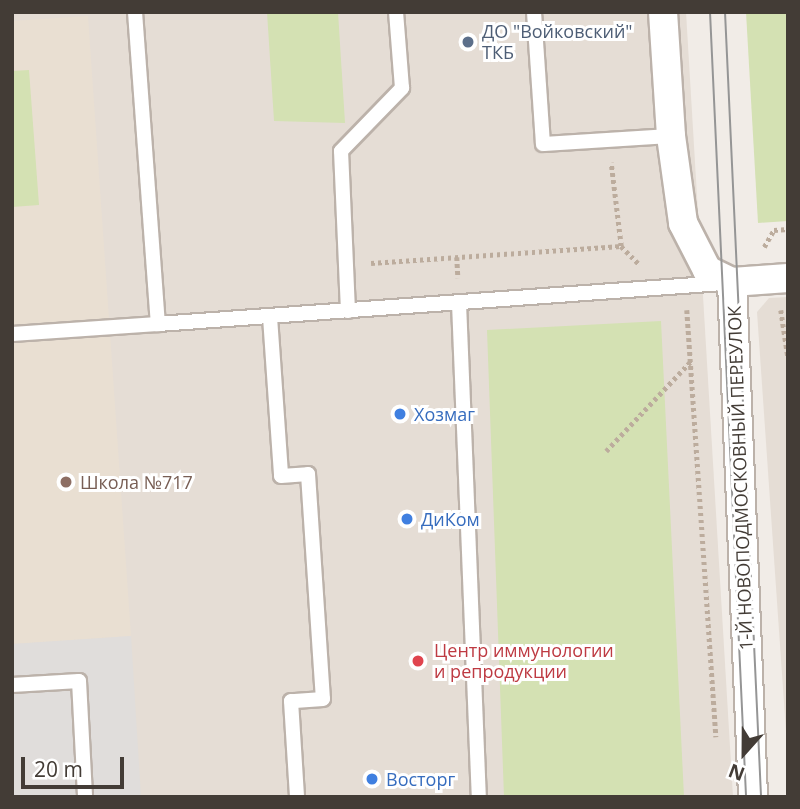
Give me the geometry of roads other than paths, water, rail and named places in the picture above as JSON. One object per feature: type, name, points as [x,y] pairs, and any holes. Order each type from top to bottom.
[{"type":"street","name":"1-Й НОВОПОДМОСКОВНЫЙ ПЕРЕУЛОК","points":[[663,12],[671,136],[683,223],[707,270],[732,282],[753,797]]},
{"type":"street","points":[[732,282],[777,279]]},
{"type":"lane","points":[[135,12],[158,324]]},
{"type":"lane","points":[[348,311],[341,151],[402,88],[396,12]]},
{"type":"lane","points":[[534,12],[542,144],[671,136]]},
{"type":"lane","points":[[12,334],[732,282]]},
{"type":"lane","points":[[460,303],[479,797]]},
{"type":"lane","points":[[270,317],[281,475],[308,474],[323,699],[291,701],[297,797]]},
{"type":"lane","points":[[12,685],[79,681],[85,797]]},
{"type":"tram line","points":[[710,12],[746,797]]},
{"type":"tram line","points":[[725,12],[761,797]]},
{"type":"place","name":"ДО \"Войковский\" ТКБ","points":[[468,42]]},
{"type":"place","name":"Хозмаг","points":[[400,414]]},
{"type":"place","name":"Школа №717","points":[[66,482]]},
{"type":"place","name":"ДиКом","points":[[407,519]]},
{"type":"place","name":"Центр иммунологии и репродукции","points":[[418,661]]},
{"type":"place","name":"Восторг","points":[[372,779]]}]
